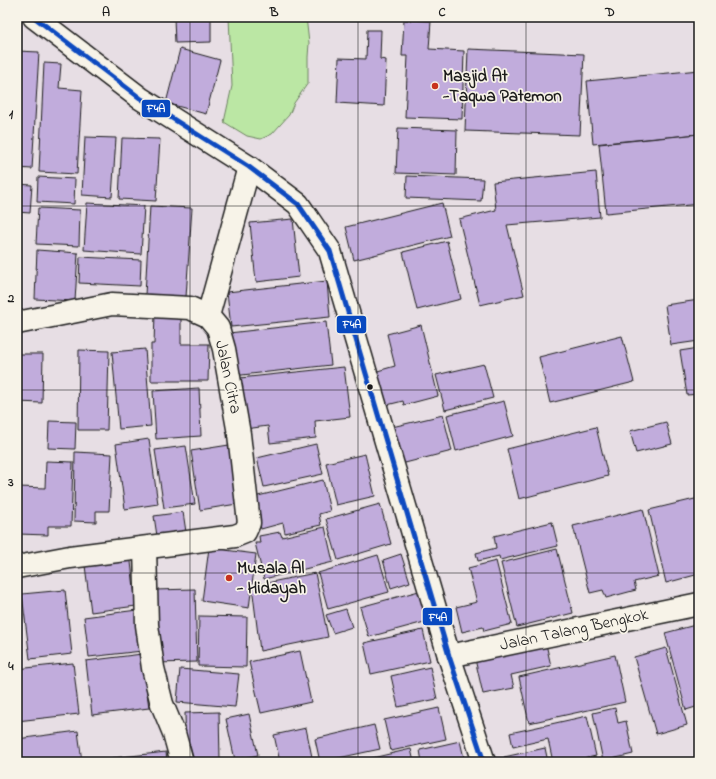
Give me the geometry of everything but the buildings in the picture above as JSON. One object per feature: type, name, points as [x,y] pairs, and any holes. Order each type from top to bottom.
[{"type":"street","points":[[34,17],[140,98],[249,167],[298,204],[330,251],[449,656],[484,762]]},
{"type":"street","points":[[17,323],[112,304],[190,308],[208,316],[249,167]]},
{"type":"street","name":"Jalan Citra","points":[[17,567],[70,557],[235,536],[245,532],[249,523],[239,434],[224,349],[218,328],[208,316]]},
{"type":"street","points":[[145,548],[147,625],[153,668],[162,704],[174,733],[182,762]]},
{"type":"street","name":"Jalan Talang Bengkok","points":[[449,656],[699,604]]},
{"type":"green space","points":[[229,17],[306,17],[309,43],[308,83],[294,103],[289,115],[272,134],[261,139],[247,136],[224,122],[232,86]]},
{"type":"transit line","name":"F4A","points":[[34,17],[140,98],[249,167],[298,204],[330,251],[449,656],[484,762]]},
{"type":"place","name":"Masjid At -Taqwa Patemon","points":[[435,86]]},
{"type":"place","name":"Musala Al - Hidayah","points":[[229,578]]}]
